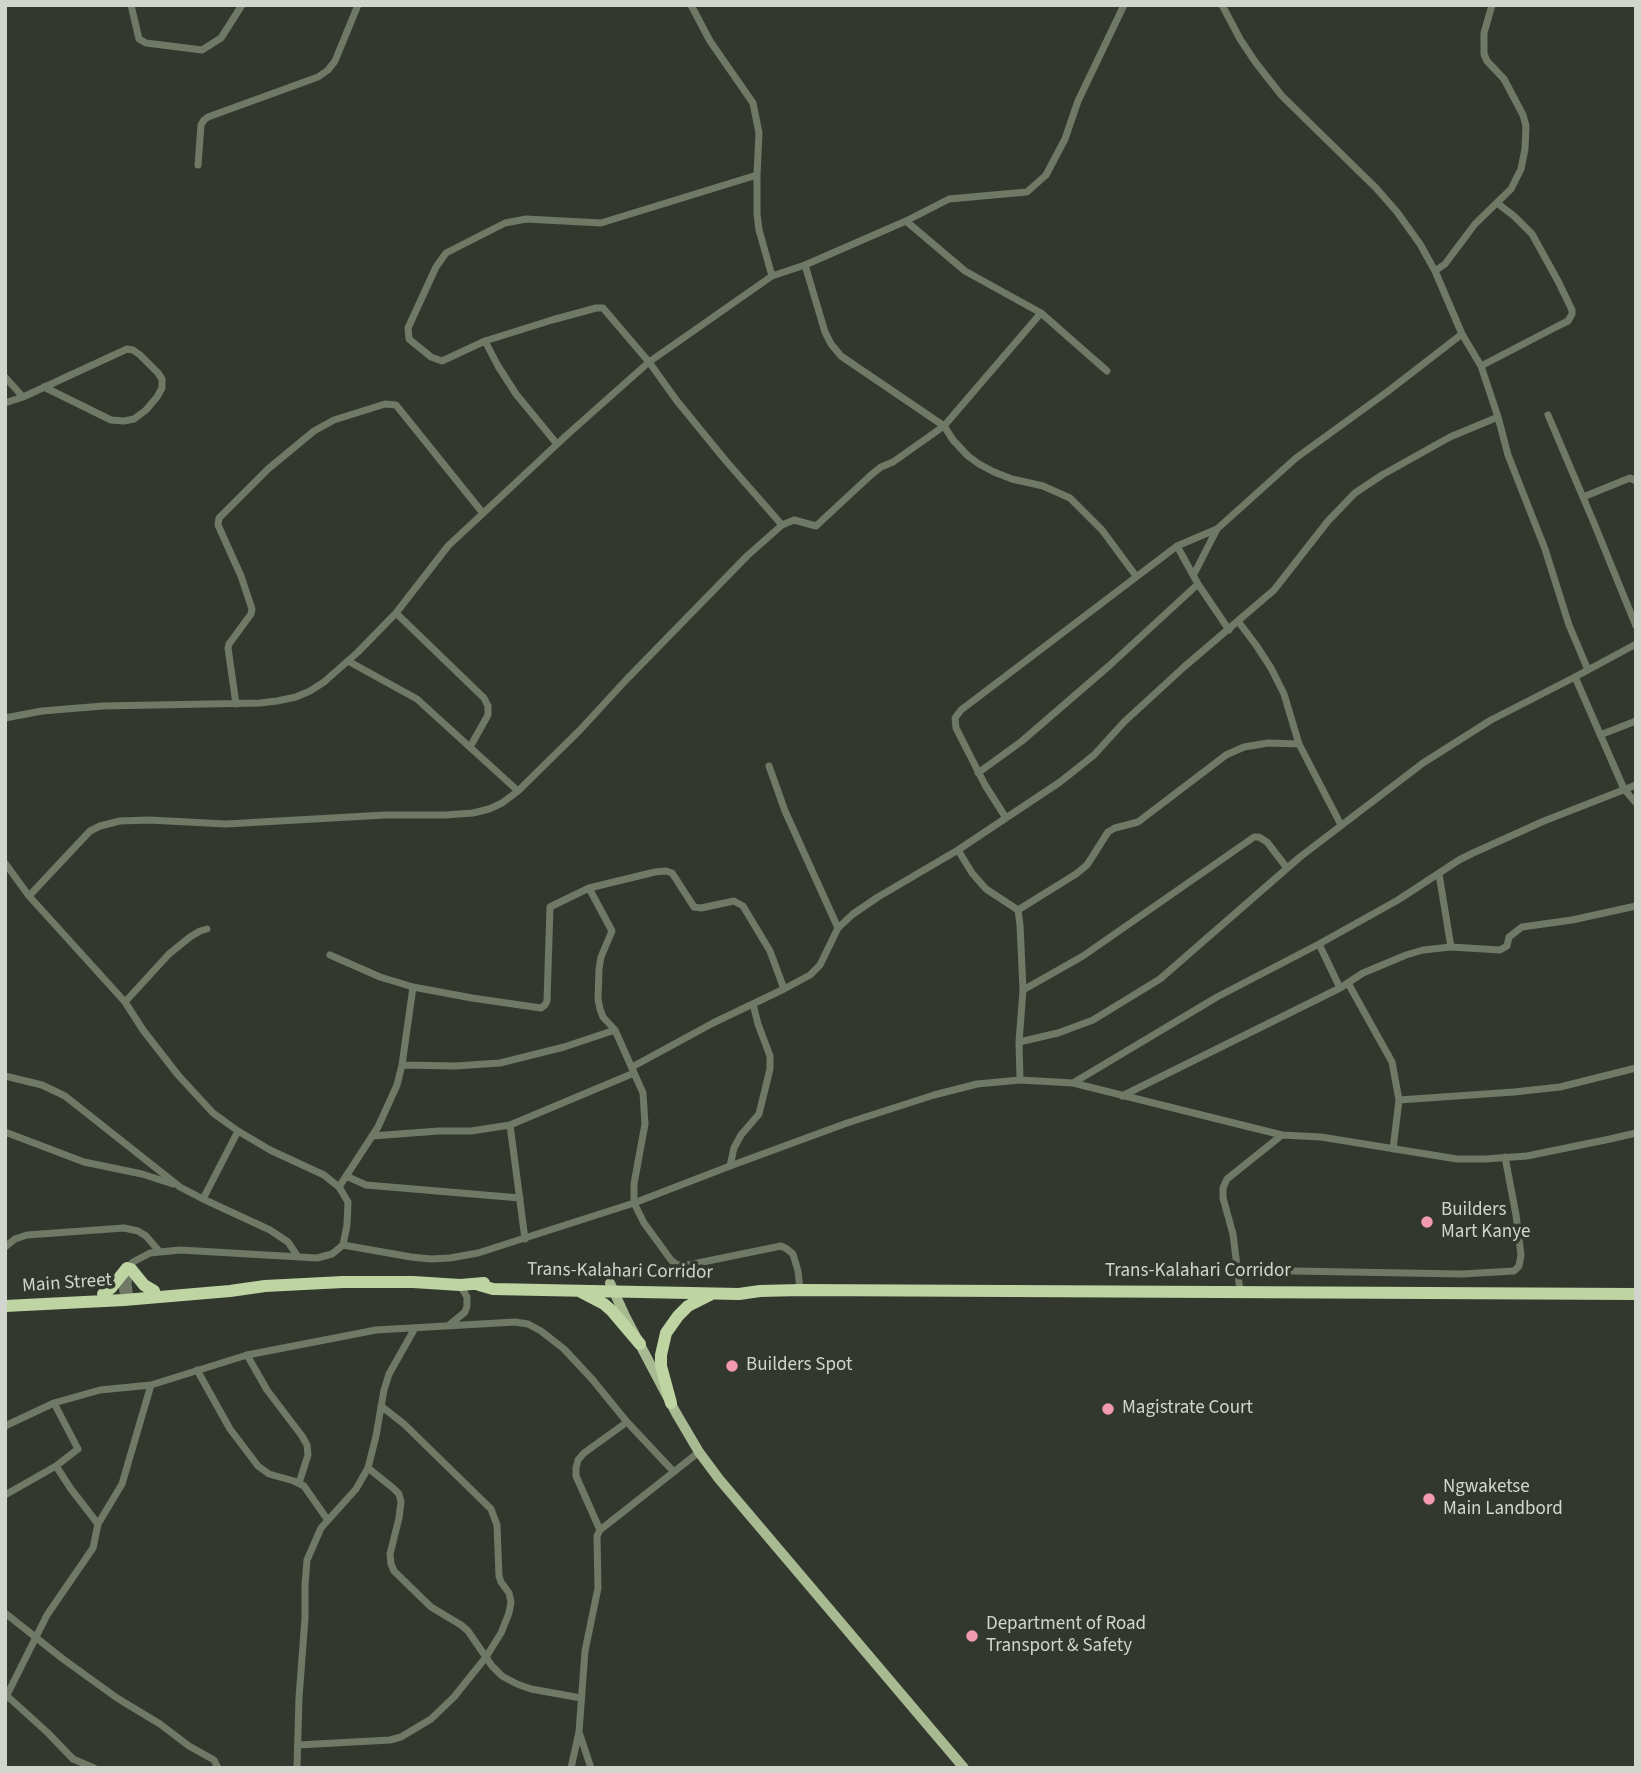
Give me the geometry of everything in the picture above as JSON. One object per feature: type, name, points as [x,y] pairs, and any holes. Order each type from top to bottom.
[{"type":"highway","points":[[103,1294],[130,1266],[144,1285],[154,1291]]},
{"type":"highway","name":"Trans-Kalahari Corridor","points":[[126,1296],[343,1282],[479,1285],[493,1281],[739,1294],[800,1290],[1636,1294]]},
{"type":"highway","name":"Trans-Kalahari Corridor","points":[[126,1296],[216,1285],[265,1286]]},
{"type":"highway","name":"Trans-Kalahari Corridor","points":[[479,1285],[493,1289],[740,1287],[760,1291]]},
{"type":"highway","points":[[577,1290],[604,1304],[640,1344]]},
{"type":"highway","points":[[671,1403],[661,1366],[666,1333],[688,1307],[713,1293]]},
{"type":"highway","name":"Main Street","points":[[5,1305],[103,1294],[126,1296]]},
{"type":"highway","name":"Main Street","points":[[5,1305],[126,1296]]},
{"type":"main road","points":[[612,1287],[699,1452],[728,1490],[964,1768]]},
{"type":"street","points":[[131,5],[139,39],[146,43],[202,50],[221,38],[242,5]]},
{"type":"street","points":[[198,164],[201,125],[204,120],[318,77],[328,70],[335,61],[358,5]]},
{"type":"street","points":[[691,5],[710,41],[753,103],[759,133],[757,214],[772,276]]},
{"type":"street","points":[[5,718],[42,711],[103,706],[277,701],[310,691],[348,661],[396,612],[448,546],[557,444],[649,362],[772,276],[805,265],[949,199],[1027,192],[1046,175],[1065,139],[1077,102],[1124,5]]},
{"type":"street","points":[[1222,5],[1251,55],[1282,96],[1390,204],[1420,244],[1435,271],[1462,334],[1480,366],[1508,456],[1588,670]]},
{"type":"street","points":[[1435,271],[1445,264],[1475,224],[1516,181],[1521,169],[1527,137],[1523,116],[1504,79],[1484,54],[1483,33],[1492,5]]},
{"type":"street","points":[[757,174],[601,223],[526,219],[505,223],[446,253],[436,267],[408,328],[409,339],[430,357],[442,361],[485,341],[601,307],[649,362],[726,461],[782,525]]},
{"type":"street","points":[[1480,366],[1568,321],[1572,314],[1558,281],[1532,234],[1497,203]]},
{"type":"street","points":[[906,221],[965,271],[1041,313],[1107,372]]},
{"type":"street","points":[[805,265],[825,332],[841,356],[944,426],[953,440],[979,464],[1012,479],[1043,486],[1070,498],[1102,530],[1136,576]]},
{"type":"street","points":[[29,896],[90,831],[100,825],[120,821],[226,824],[385,816],[445,816],[473,813],[502,803],[518,791],[580,730],[757,546],[782,525],[794,520],[816,526],[871,474],[944,426],[1041,313]]},
{"type":"street","points":[[1006,818],[978,773],[956,728],[957,713],[1177,546],[1217,528],[1296,458],[1462,334]]},
{"type":"street","points":[[485,341],[516,394],[557,444]]},
{"type":"street","points":[[5,403],[127,349],[140,355],[162,379],[162,388],[146,410],[134,419],[124,422],[111,420],[44,387]]},
{"type":"street","points":[[5,377],[23,397]]},
{"type":"street","points":[[236,704],[228,648],[253,609],[217,522],[268,469],[314,432],[334,420],[385,404],[396,405],[482,512]]},
{"type":"street","points":[[1548,415],[1636,626]]},
{"type":"street","points":[[372,1136],[471,1131],[510,1125],[633,1070],[810,975],[820,965],[838,928],[853,914],[958,850],[1060,782],[1094,755],[1124,722],[1273,590],[1328,521],[1355,493],[1450,437],[1498,417]]},
{"type":"street","points":[[1583,497],[1630,478],[1636,481]]},
{"type":"street","points":[[1194,574],[1217,528]]},
{"type":"street","points":[[1177,546],[1198,584],[1229,630]]},
{"type":"street","points":[[978,773],[1022,741],[1198,584]]},
{"type":"street","points":[[396,612],[484,698],[488,715],[470,747]]},
{"type":"street","points":[[1238,621],[1280,685],[1299,744],[1342,825]]},
{"type":"street","points":[[1019,1042],[1058,1033],[1093,1020],[1160,979],[1287,868],[1412,771],[1491,720],[1636,644]]},
{"type":"street","points":[[348,661],[417,699],[518,791]]},
{"type":"street","points":[[1575,677],[1624,789],[1636,803]]},
{"type":"street","points":[[1600,735],[1636,721]]},
{"type":"street","points":[[1018,910],[1076,874],[1087,864],[1108,832],[1138,822],[1226,755],[1259,744],[1299,744]]},
{"type":"street","points":[[769,766],[785,811],[838,928]]},
{"type":"street","points":[[1073,1083],[1217,997],[1398,900],[1458,860],[1544,821],[1636,785]]},
{"type":"street","points":[[1023,990],[1083,956],[1249,839],[1263,839],[1287,868]]},
{"type":"street","points":[[958,850],[986,889],[1018,910],[1023,990],[1019,1042],[1020,1080]]},
{"type":"street","points":[[5,863],[29,896],[125,1002],[178,1075],[213,1113],[237,1132],[324,1175],[340,1186],[348,1202],[343,1245],[332,1254],[317,1258],[159,1251],[150,1253],[130,1266],[126,1296]]},
{"type":"street","points":[[330,955],[380,977],[413,987],[541,1008],[547,1001],[550,907],[589,888],[666,871],[672,873],[694,907],[734,901],[739,903],[747,911],[771,951],[785,989]]},
{"type":"street","points":[[1439,874],[1451,947]]},
{"type":"street","points":[[589,888],[612,931],[601,957],[598,999],[603,1017],[615,1030],[643,1093],[645,1124],[634,1184],[634,1203],[644,1223],[671,1260],[683,1266],[781,1246],[787,1248],[793,1254],[800,1290]]},
{"type":"street","points":[[1122,1096],[1340,988],[1363,972],[1406,955],[1451,947],[1500,950],[1507,946],[1508,937],[1522,928],[1636,906]]},
{"type":"street","points":[[125,1002],[169,954],[190,937],[207,929]]},
{"type":"street","points":[[1319,944],[1340,988]]},
{"type":"street","points":[[1348,983],[1392,1062],[1399,1100],[1393,1149]]},
{"type":"street","points":[[340,1186],[389,1104],[402,1065],[413,987]]},
{"type":"street","points":[[730,1166],[734,1148],[741,1135],[759,1114],[770,1069],[771,1056],[753,1004]]},
{"type":"street","points":[[402,1065],[500,1063],[615,1030]]},
{"type":"street","points":[[1399,1100],[1560,1087],[1636,1068]]},
{"type":"street","points":[[5,1076],[42,1085],[65,1096],[180,1186],[270,1230],[288,1242],[298,1257]]},
{"type":"street","points":[[343,1245],[430,1259],[478,1253],[634,1203],[847,1123],[934,1095],[977,1084],[1020,1080],[1073,1083],[1282,1135],[1321,1137],[1457,1159],[1527,1156],[1636,1133]]},
{"type":"street","points":[[510,1125],[525,1239]]},
{"type":"street","points":[[5,1132],[84,1162],[142,1174],[180,1186]]},
{"type":"street","points":[[203,1199],[237,1132]]},
{"type":"street","points":[[1240,1291],[1233,1234],[1223,1198],[1223,1188],[1227,1179],[1282,1135]]},
{"type":"street","points":[[1238,1270],[1462,1274],[1514,1271],[1519,1266],[1521,1255],[1505,1157]]},
{"type":"street","points":[[346,1176],[366,1185],[520,1198]]},
{"type":"street","points":[[5,1247],[15,1239],[27,1235],[124,1228],[146,1236],[159,1251]]},
{"type":"street","points":[[449,1326],[465,1312],[467,1306],[467,1297],[460,1285]]},
{"type":"street","points":[[5,1426],[54,1403],[100,1390],[151,1385],[247,1355],[376,1330],[515,1322],[528,1324],[541,1331],[564,1349],[674,1472]]},
{"type":"street","points":[[297,1768],[307,1560],[327,1519],[356,1489],[368,1468],[389,1374],[415,1328]]},
{"type":"street","points":[[247,1355],[267,1390],[307,1445],[308,1455],[299,1483]]},
{"type":"street","points":[[197,1370],[230,1429],[258,1466],[269,1474],[299,1483],[309,1491],[327,1519]]},
{"type":"street","points":[[94,1768],[73,1759],[6,1696],[47,1615],[93,1548],[98,1524],[122,1484],[151,1385]]},
{"type":"street","points":[[5,1495],[56,1466],[78,1449],[54,1403]]},
{"type":"street","points":[[298,1745],[390,1740],[401,1737],[431,1719],[454,1697],[486,1657],[501,1633],[509,1613],[509,1593],[499,1576],[498,1532],[491,1509],[404,1424],[381,1406]]},
{"type":"street","points":[[600,1530],[576,1476],[578,1460],[627,1422]]},
{"type":"street","points":[[571,1768],[579,1732],[585,1651],[598,1588],[597,1536],[600,1530],[699,1452]]},
{"type":"street","points":[[56,1466],[98,1524]]},
{"type":"street","points":[[368,1468],[399,1494],[399,1518],[390,1555],[394,1571],[431,1607],[467,1630],[502,1676],[517,1684],[581,1698]]},
{"type":"street","points":[[5,1613],[117,1698],[214,1760],[218,1768]]},
{"type":"street","points":[[579,1732],[590,1768]]},
{"type":"place","name":"Builders Mart Kanye","points":[[1427,1222]]},
{"type":"place","name":"Builders Spot","points":[[732,1366]]},
{"type":"place","name":"Magistrate Court","points":[[1108,1409]]},
{"type":"place","name":"Ngwaketse Main Landbord","points":[[1429,1499]]},
{"type":"place","name":"Department of Road Transport & Safety","points":[[972,1636]]}]
